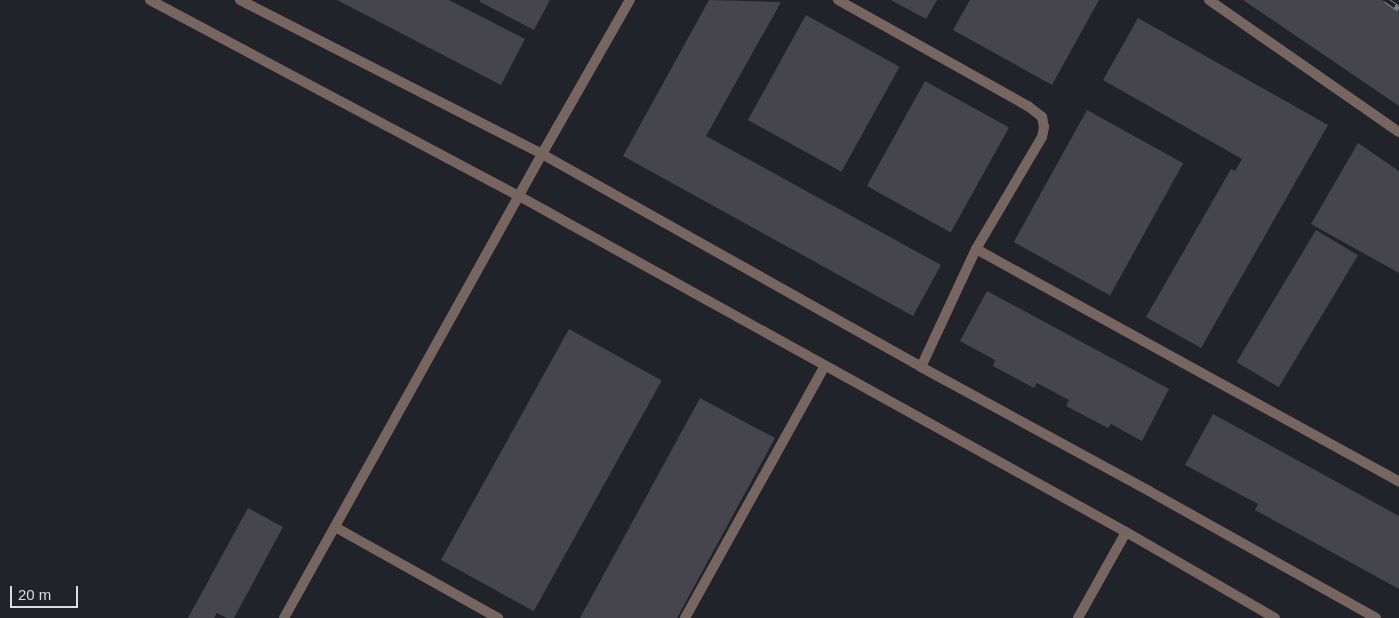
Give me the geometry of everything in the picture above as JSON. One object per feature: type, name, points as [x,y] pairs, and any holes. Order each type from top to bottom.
[{"type":"street","points":[[150,0],[518,196],[824,367],[1126,532],[1275,618]]},
{"type":"street","points":[[240,0],[542,154],[921,367],[1149,491],[1376,618]]},
{"type":"street","points":[[284,618],[518,196],[630,0]]},
{"type":"street","points":[[838,0],[1028,106],[1042,117],[1044,127],[1042,137],[976,249],[921,367]]},
{"type":"street","points":[[1209,0],[1399,132]]},
{"type":"street","points":[[976,249],[1399,482]]},
{"type":"street","points":[[685,618],[824,367]]},
{"type":"street","points":[[335,527],[498,618]]},
{"type":"street","points":[[1078,618],[1126,532]]},
{"type":"building","points":[[337,0],[449,0],[525,39],[501,85]]},
{"type":"building","points":[[480,0],[550,0],[534,30],[480,2]]},
{"type":"building","points":[[709,0],[781,2],[706,136],[941,265],[913,316],[623,156]]},
{"type":"building","points":[[891,0],[937,0],[926,19]]},
{"type":"building","points":[[970,0],[1099,0],[1052,85],[953,30]]},
{"type":"building","points":[[1243,0],[1382,0],[1399,12],[1399,106]]},
{"type":"building","points":[[806,15],[900,67],[841,172],[748,120]]},
{"type":"building","points":[[1138,18],[1328,125],[1201,348],[1146,317],[1231,169],[1235,171],[1242,159],[1103,80]]},
{"type":"building","points":[[925,81],[1009,128],[951,232],[867,186]]},
{"type":"building","points":[[1087,110],[1183,163],[1110,295],[1014,242]]},
{"type":"building","points":[[1358,143],[1399,171],[1399,273],[1311,224]]},
{"type":"building","points":[[1316,230],[1358,255],[1279,387],[1237,362]]},
{"type":"building","points":[[987,291],[1169,389],[1142,441],[1111,424],[1108,428],[1066,406],[1069,400],[1037,383],[1034,388],[993,366],[995,360],[960,341]]},
{"type":"building","points":[[569,329],[662,380],[534,611],[441,560]]},
{"type":"building","points":[[700,398],[775,438],[677,618],[580,618]]},
{"type":"building","points":[[1213,414],[1399,516],[1399,589],[1255,510],[1258,504],[1185,465]]},
{"type":"building","points":[[248,508],[283,527],[234,618],[227,618],[217,613],[214,618],[188,618]]},
{"type":"railway","points":[[1386,0],[1399,9]]}]
